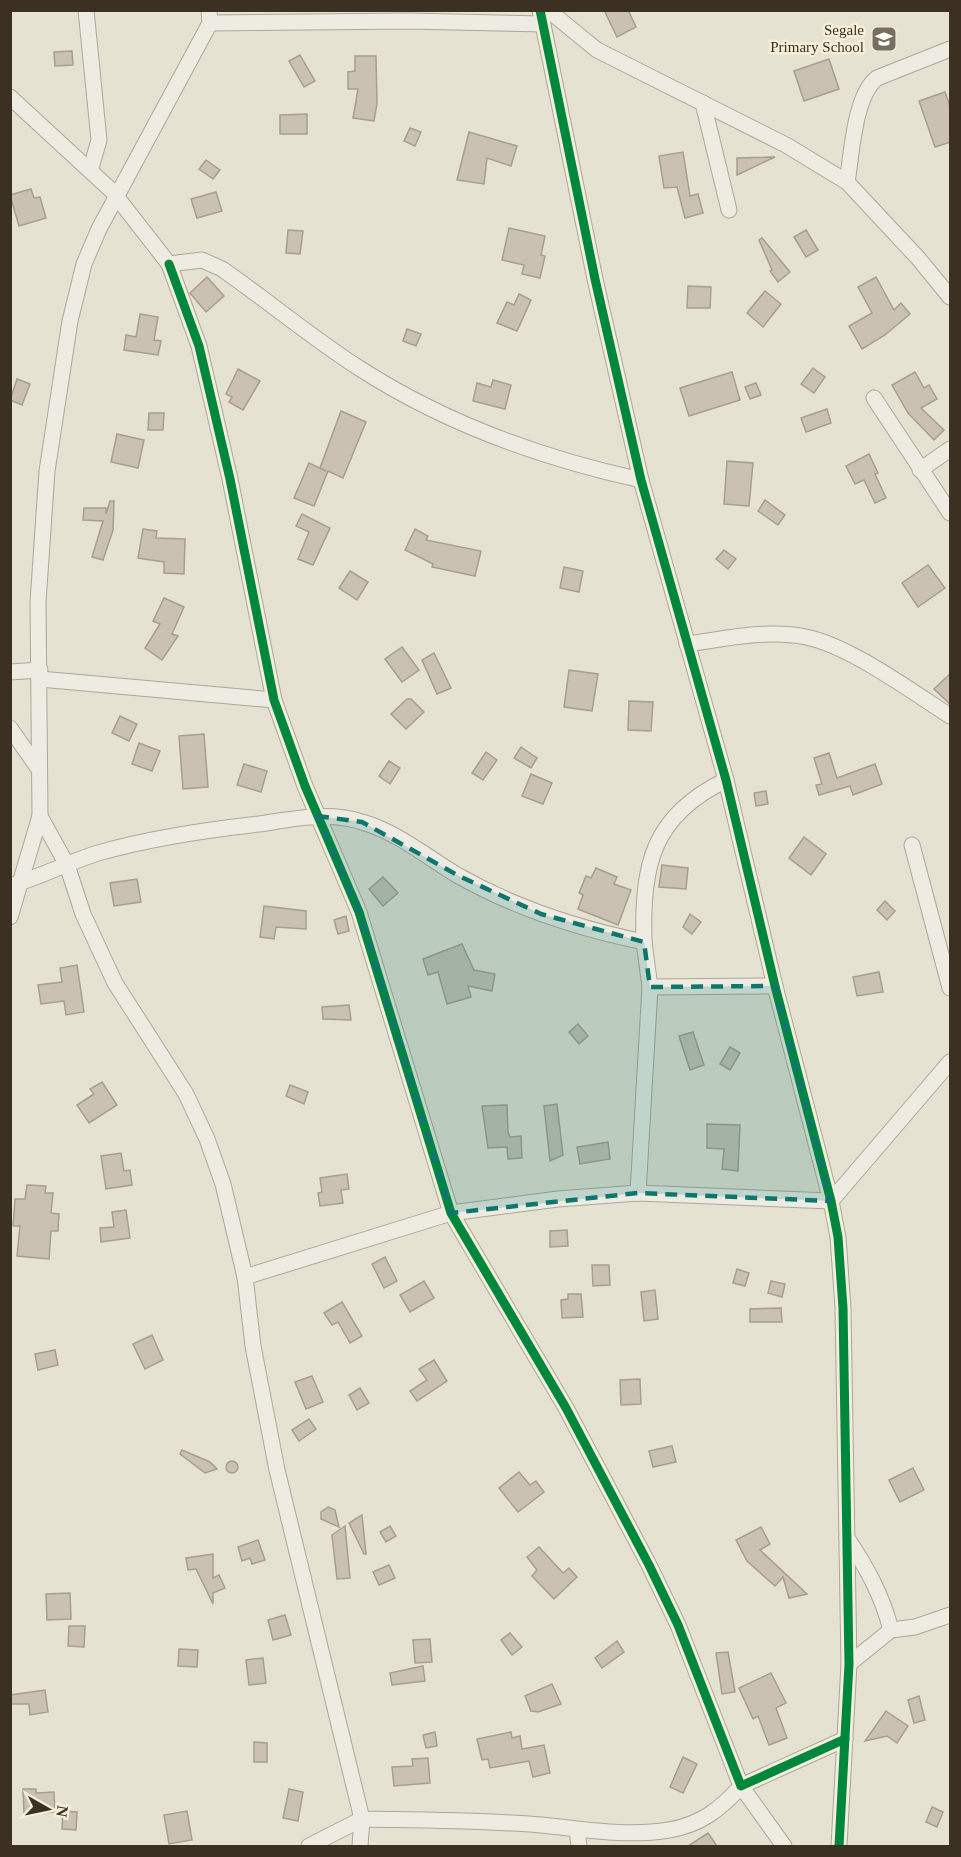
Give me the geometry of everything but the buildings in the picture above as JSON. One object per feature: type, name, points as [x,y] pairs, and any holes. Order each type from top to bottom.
[{"type":"street","points":[[86,10],[99,140],[91,168]]},
{"type":"street","points":[[544,15],[595,279],[641,480],[726,780],[775,986],[831,1200],[838,1237],[843,1308],[849,1664],[839,1846]]},
{"type":"street","points":[[10,917],[16,884],[40,816],[38,611],[42,520],[63,353],[84,264],[99,229],[210,17],[387,21],[544,15],[597,50],[786,145],[847,182],[951,297]]},
{"type":"street","points":[[847,182],[862,100],[868,86],[877,78],[951,49]]},
{"type":"street","points":[[10,97],[91,168],[117,197],[169,264],[199,346],[230,479],[274,700],[317,816],[358,912],[451,1213],[566,1408],[649,1565],[682,1635],[741,1786],[784,1846]]},
{"type":"street","points":[[703,103],[729,210]]},
{"type":"street","points":[[169,264],[202,260],[222,269],[359,369],[459,424],[553,459],[641,480]]},
{"type":"street","points":[[874,398],[920,470],[951,513]]},
{"type":"street","points":[[920,470],[951,449]]},
{"type":"street","points":[[687,644],[751,635],[806,637],[824,642],[865,663],[951,716]]},
{"type":"street","points":[[10,672],[274,700]]},
{"type":"street","points":[[10,728],[38,768]]},
{"type":"street","points":[[638,1193],[650,987],[644,942],[646,887],[656,847],[670,819],[687,802],[726,780]]},
{"type":"street","points":[[40,816],[67,865],[83,914],[115,983],[186,1094],[207,1139],[223,1184],[244,1277],[253,1346],[277,1470],[362,1819],[360,1846]]},
{"type":"street","points":[[16,884],[100,852],[144,842],[213,829],[317,816],[362,822],[394,836],[459,876],[541,914],[607,935],[644,942]]},
{"type":"street","points":[[912,845],[951,988]]},
{"type":"street","points":[[650,987],[775,986]]},
{"type":"street","points":[[831,1200],[951,1062]]},
{"type":"street","points":[[244,1277],[451,1213],[558,1199],[638,1193],[831,1200]]},
{"type":"street","points":[[847,1538],[872,1576],[884,1603],[891,1630]]},
{"type":"street","points":[[849,1664],[891,1630],[915,1627],[951,1615]]},
{"type":"street","points":[[309,1846],[362,1819],[462,1821],[612,1833],[670,1830],[711,1815],[741,1786],[845,1739]]},
{"type":"street","points":[[577,1830],[579,1846]]},
{"type":"highlighted area","points":[[317,816],[362,822],[459,876],[541,914],[644,942],[650,987],[775,986],[831,1201],[638,1193],[451,1213],[359,912]]},
{"type":"cycle path","points":[[540,10],[595,279],[641,480],[726,780],[838,1237],[843,1308],[849,1664],[839,1846]]},
{"type":"cycle path","points":[[169,264],[199,346],[230,479],[274,700],[305,786],[359,912],[451,1213],[566,1408],[649,1565],[678,1625],[741,1786],[845,1739]]},
{"type":"place","name":"Segale Primary School","points":[[884,39]]}]
